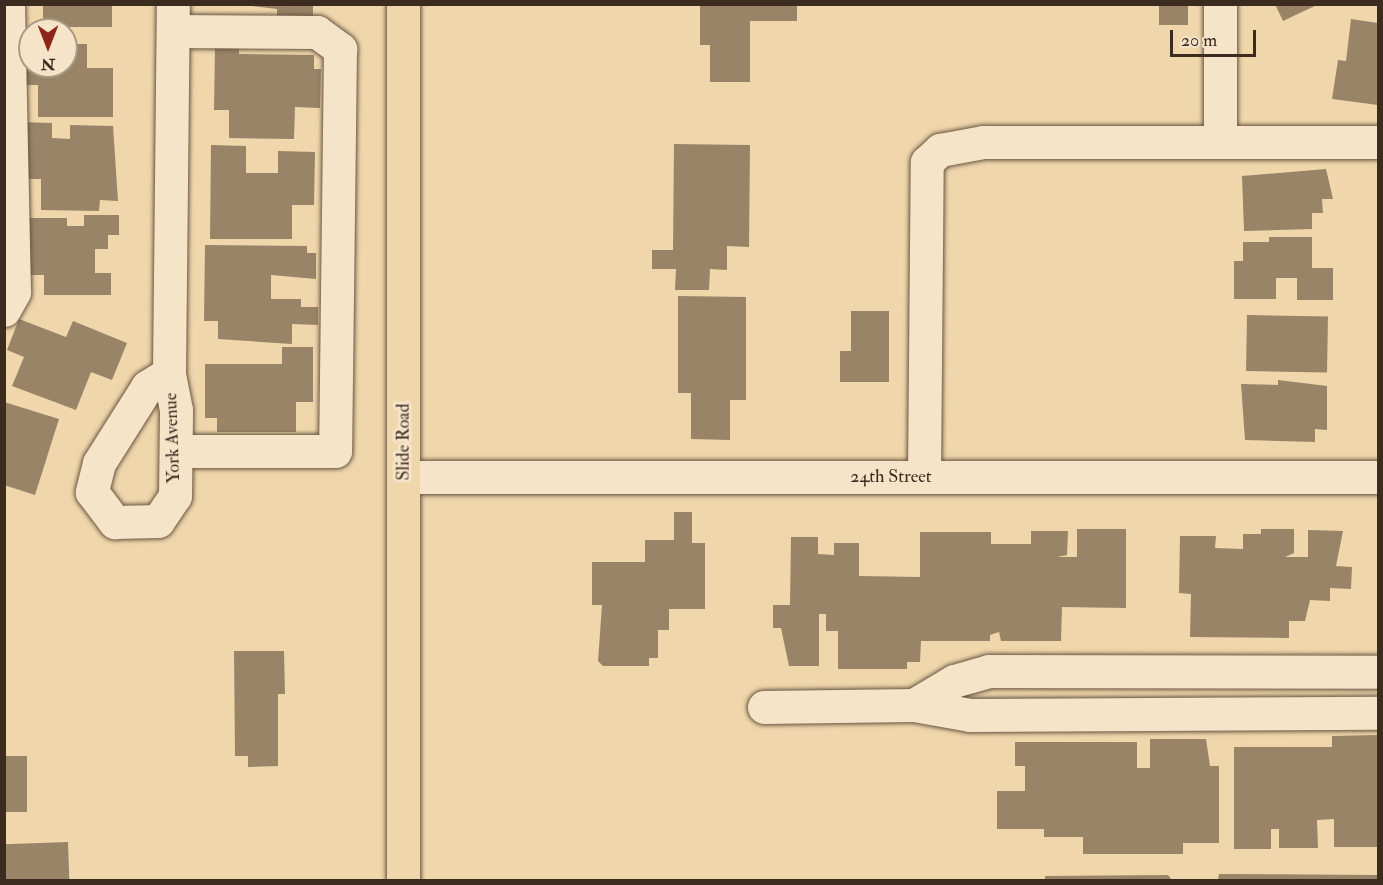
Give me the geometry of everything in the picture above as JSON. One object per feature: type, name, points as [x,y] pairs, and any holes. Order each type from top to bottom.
[{"type":"main road","name":"Slide Road","points":[[403,4],[403,880]]},
{"type":"street","points":[[4,310],[14,292],[8,4]]},
{"type":"street","points":[[1220,4],[1220,142]]},
{"type":"street","points":[[173,18],[317,32],[340,49],[335,451],[176,451]]},
{"type":"street","name":"York Avenue","points":[[169,373],[147,387],[99,463],[92,492],[105,515],[115,522],[159,521],[175,496],[176,451],[169,373],[173,18]]},
{"type":"street","points":[[924,477],[927,162],[940,150],[983,142],[1378,142]]},
{"type":"street","name":"24th Street","points":[[404,477],[1378,477]]},
{"type":"street","points":[[914,705],[954,681],[989,671],[1378,672]]},
{"type":"street","points":[[764,707],[914,705],[970,715],[1378,713]]},
{"type":"building","points":[[43,4],[112,4],[112,27],[78,27],[78,18],[43,18]]},
{"type":"building","points":[[235,4],[313,4],[313,18],[277,17],[277,9]]},
{"type":"building","points":[[700,4],[797,4],[797,21],[750,21],[750,82],[710,82],[710,45],[700,45]]},
{"type":"building","points":[[1159,4],[1188,4],[1188,25],[1159,25]]},
{"type":"building","points":[[1275,4],[1319,4],[1283,21]]},
{"type":"building","points":[[1351,19],[1378,23],[1378,105],[1332,99],[1338,60],[1346,61]]},
{"type":"building","points":[[16,34],[18,34],[18,78],[78,78],[78,44],[87,44],[87,68],[113,68],[113,117],[38,117],[38,85],[16,85]]},
{"type":"building","points":[[215,47],[239,47],[239,54],[314,55],[314,69],[321,69],[320,108],[295,107],[294,139],[229,138],[229,110],[214,110]]},
{"type":"building","points":[[19,122],[52,123],[52,138],[70,139],[70,125],[113,126],[118,201],[100,200],[99,211],[41,210],[41,179],[18,179]]},
{"type":"building","points":[[674,144],[750,145],[749,247],[727,246],[727,270],[710,269],[709,290],[675,290],[676,269],[652,269],[652,250],[673,250]]},
{"type":"building","points":[[211,145],[246,146],[246,173],[278,173],[278,151],[315,152],[314,205],[292,205],[292,239],[210,239]]},
{"type":"building","points":[[1326,169],[1333,199],[1322,199],[1323,213],[1312,213],[1312,229],[1244,231],[1242,176]]},
{"type":"building","points":[[84,215],[119,215],[119,235],[108,235],[108,249],[95,249],[95,273],[111,273],[111,295],[44,295],[44,275],[27,275],[19,218],[67,218],[67,226],[84,226]]},
{"type":"building","points":[[1269,237],[1312,237],[1312,268],[1333,268],[1333,300],[1297,300],[1297,278],[1276,278],[1276,299],[1234,299],[1234,261],[1243,261],[1243,242],[1269,242]]},
{"type":"building","points":[[205,245],[307,246],[307,253],[316,253],[316,279],[271,275],[271,299],[301,299],[301,307],[318,307],[318,325],[292,324],[292,344],[218,339],[218,321],[204,321]]},
{"type":"building","points":[[678,296],[746,297],[746,400],[730,400],[730,440],[691,439],[691,393],[678,393]]},
{"type":"building","points":[[851,311],[889,311],[889,382],[840,382],[840,351],[851,351]]},
{"type":"building","points":[[1247,315],[1328,316],[1327,372],[1246,371]]},
{"type":"building","points":[[19,319],[66,337],[73,321],[127,343],[112,380],[91,372],[76,410],[12,386],[24,357],[7,350]]},
{"type":"building","points":[[282,347],[313,347],[313,402],[296,402],[296,432],[217,432],[217,418],[205,418],[205,364],[282,364]]},
{"type":"building","points":[[1278,380],[1327,386],[1327,430],[1315,429],[1315,442],[1245,440],[1241,384],[1278,385]]},
{"type":"building","points":[[4,402],[59,419],[35,495],[4,485]]},
{"type":"building","points":[[674,512],[692,512],[692,543],[705,543],[705,609],[669,609],[669,630],[658,630],[658,658],[649,658],[649,666],[603,666],[598,661],[602,605],[592,605],[592,562],[645,562],[645,540],[674,540]]},
{"type":"building","points":[[1077,529],[1126,529],[1126,608],[1062,607],[1061,641],[1001,641],[999,632],[990,635],[990,641],[921,641],[920,662],[907,662],[907,669],[838,669],[838,631],[826,631],[826,614],[819,614],[819,666],[789,666],[781,628],[773,628],[773,605],[790,605],[791,537],[818,537],[818,554],[834,555],[834,543],[859,543],[859,576],[920,577],[920,532],[991,532],[991,544],[1031,544],[1031,531],[1068,531],[1067,555],[1057,557],[1077,557]]},
{"type":"building","points":[[1261,529],[1294,529],[1294,553],[1285,557],[1308,557],[1308,530],[1343,531],[1336,566],[1352,567],[1351,589],[1330,588],[1330,601],[1310,600],[1305,621],[1289,621],[1289,638],[1190,637],[1191,594],[1179,593],[1180,536],[1216,536],[1215,548],[1243,549],[1243,534],[1261,534]]},
{"type":"building","points":[[234,651],[284,651],[285,694],[278,694],[278,766],[248,767],[248,756],[235,756]]},
{"type":"building","points":[[1378,735],[1378,847],[1334,847],[1334,819],[1317,820],[1318,848],[1279,848],[1279,829],[1271,829],[1271,849],[1234,849],[1234,747],[1332,747],[1332,736]]},
{"type":"building","points":[[1150,739],[1206,739],[1210,766],[1219,766],[1219,843],[1183,843],[1183,854],[1083,854],[1083,837],[1044,837],[1044,829],[997,829],[997,791],[1025,791],[1025,766],[1015,766],[1015,742],[1137,742],[1137,768],[1150,768]]},
{"type":"building","points":[[4,756],[27,756],[27,812],[4,812]]},
{"type":"building","points":[[68,842],[69,880],[5,880],[4,844]]},
{"type":"building","points":[[1219,874],[1378,875],[1378,880],[1218,880]]},
{"type":"building","points":[[1168,875],[1172,880],[1045,880],[1045,876]]}]
